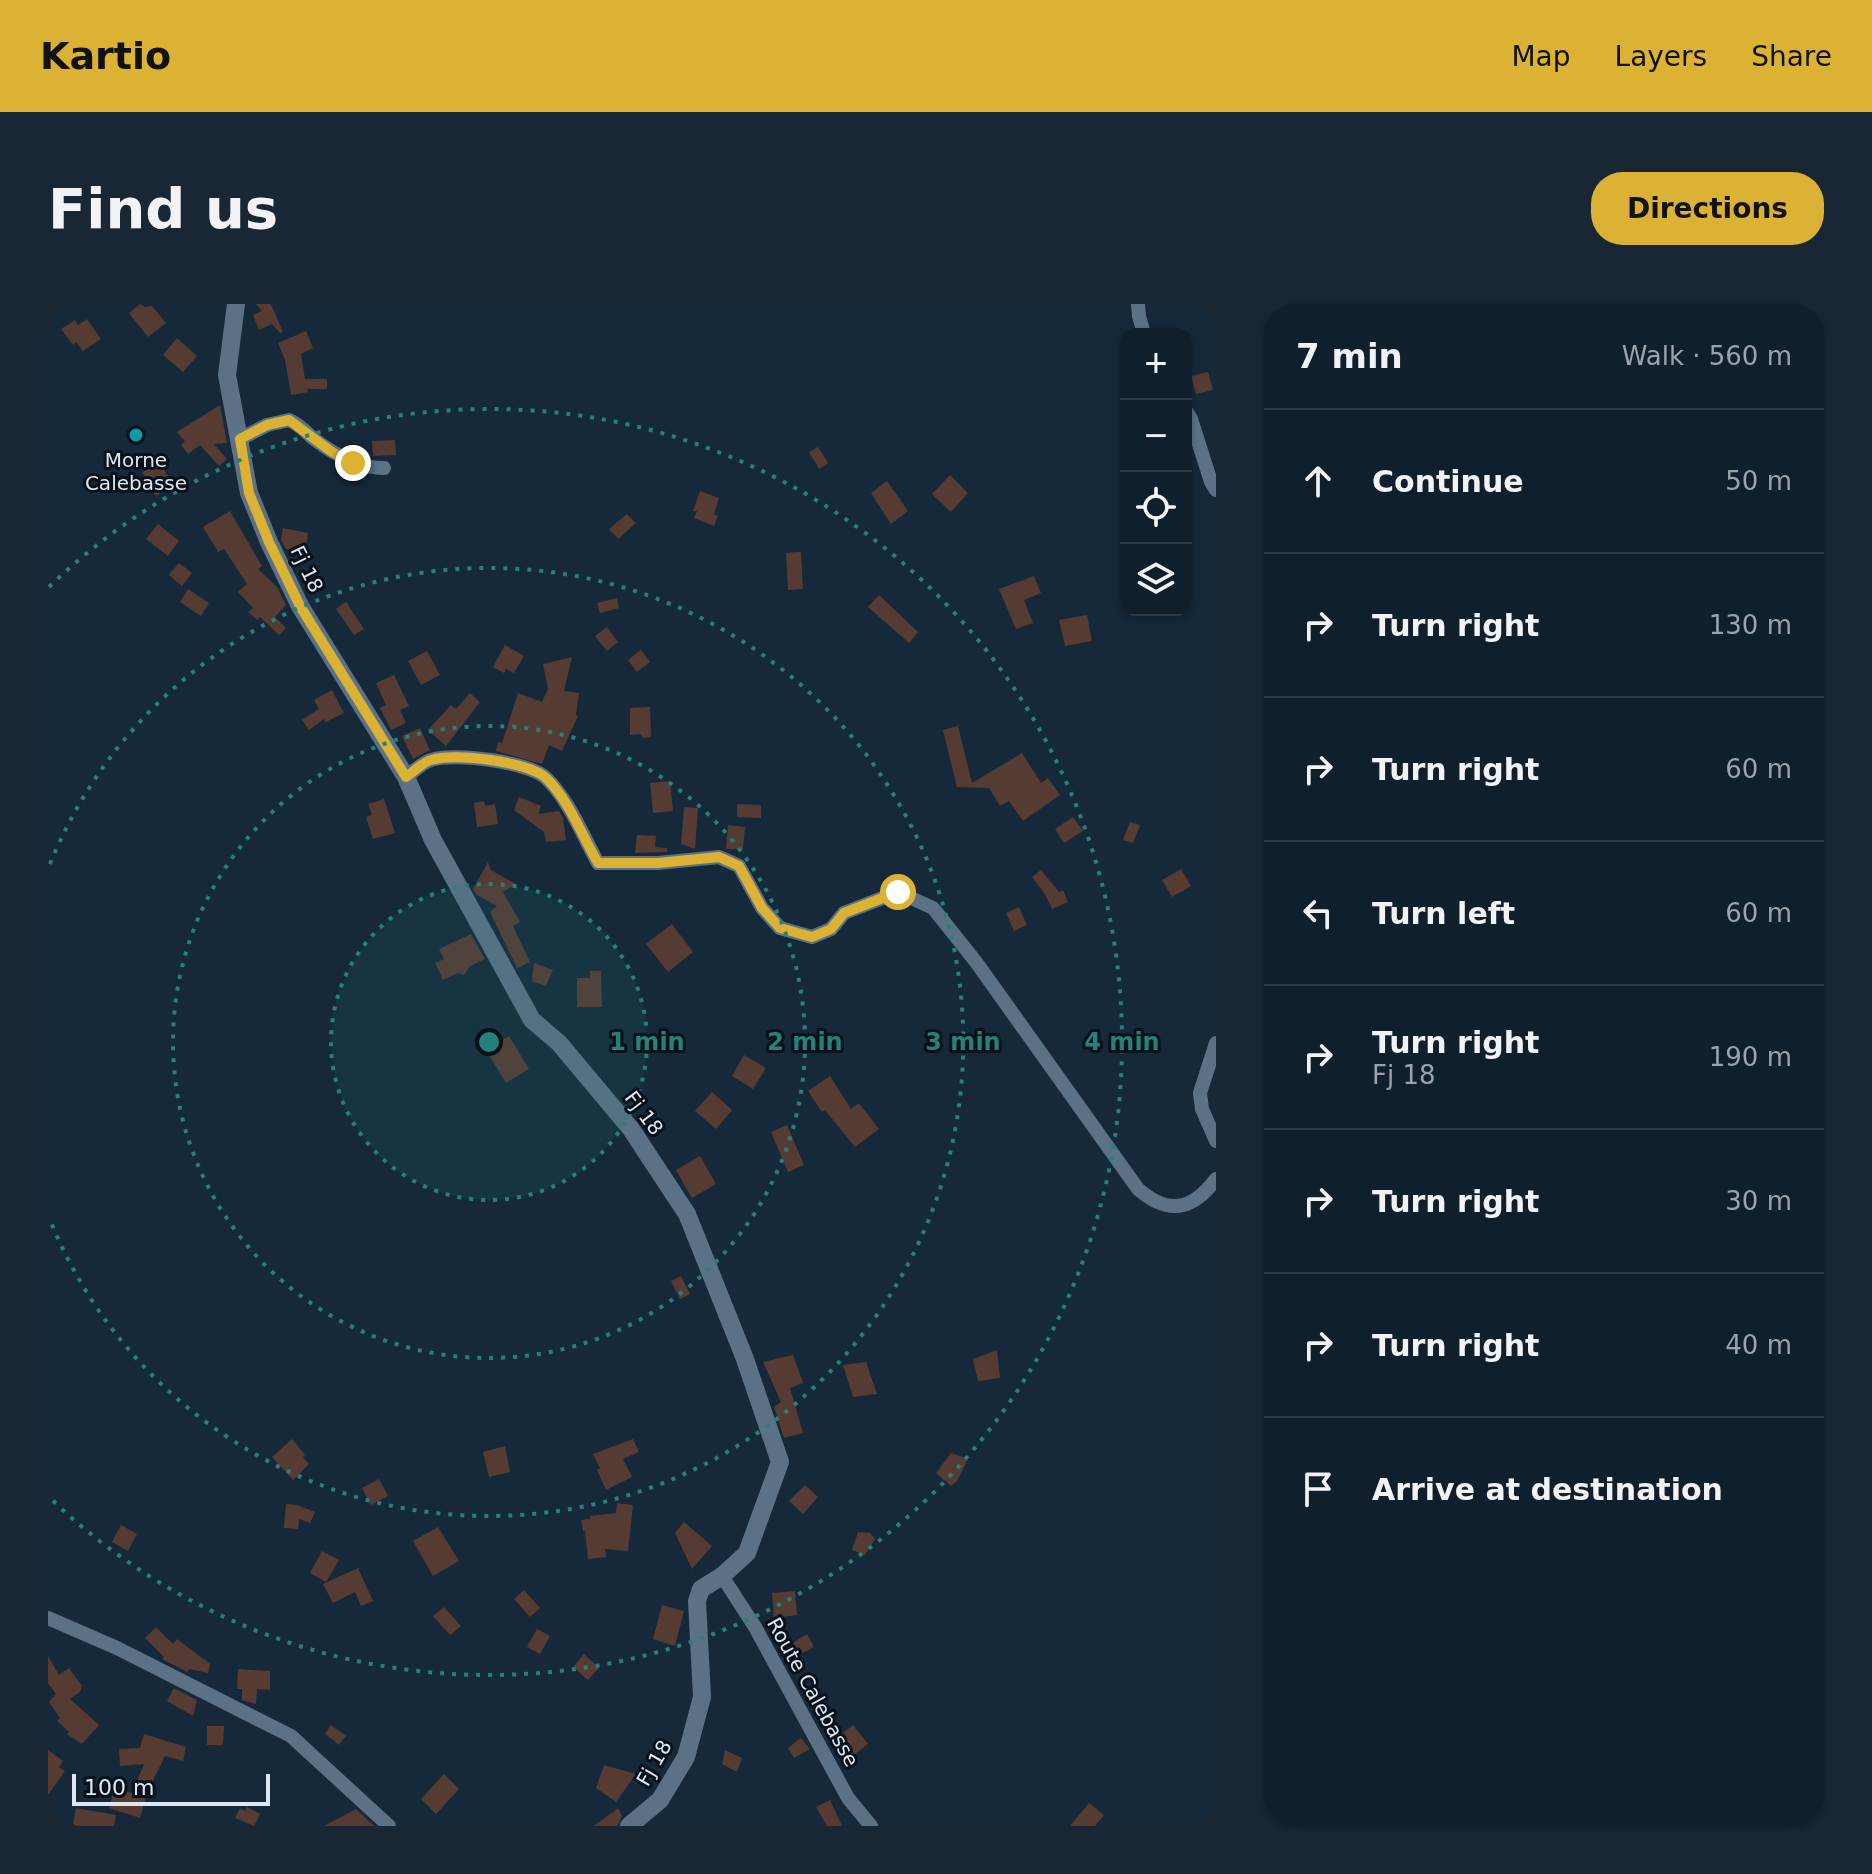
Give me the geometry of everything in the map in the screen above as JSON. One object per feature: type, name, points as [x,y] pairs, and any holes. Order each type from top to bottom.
[{"type":"street","name":"Fj 18","points":[[236,304],[227,375],[249,493],[269,542],[300,606],[406,777],[433,840],[532,1020],[559,1043],[631,1129],[687,1214],[745,1359],[780,1462],[747,1553],[722,1576],[701,1589],[697,1601],[702,1697],[686,1757],[660,1800],[629,1826]]},
{"type":"street","points":[[1138,304],[1143,328]]},
{"type":"street","points":[[240,439],[267,425],[289,420],[332,452],[353,463],[384,468]]},
{"type":"street","points":[[1192,422],[1216,490]]},
{"type":"street","points":[[406,777],[430,760],[467,757],[526,768],[545,776],[598,863],[658,863],[719,857],[739,866],[762,908],[780,928],[812,937],[831,929],[844,913],[898,892],[933,908],[976,962],[1138,1189],[1150,1199],[1169,1207],[1184,1205],[1199,1197],[1216,1179]]},
{"type":"street","points":[[1216,1043],[1200,1093],[1202,1109],[1216,1141]]},
{"type":"street","name":"Route Calebasse","points":[[722,1576],[755,1627],[848,1798],[871,1826]]},
{"type":"street","points":[[48,1618],[117,1648],[291,1736],[389,1826]]},
{"type":"building","points":[[140,304],[152,306],[166,323],[148,337],[129,313]]},
{"type":"building","points":[[256,304],[271,304],[283,332],[280,333],[272,324],[259,330],[253,315],[262,311]]},
{"type":"building","points":[[87,319],[101,339],[83,351],[76,342],[73,345],[61,329],[75,320],[78,325]]},
{"type":"building","points":[[306,331],[313,348],[301,354],[305,379],[327,379],[327,389],[307,389],[308,392],[291,395],[285,360],[278,343]]},
{"type":"building","points":[[177,338],[197,356],[183,372],[163,355]]},
{"type":"building","points":[[1208,372],[1213,390],[1196,394],[1192,376]]},
{"type":"building","points":[[220,405],[227,443],[214,444],[227,459],[219,466],[200,445],[188,454],[181,445],[185,442],[177,432]]},
{"type":"building","points":[[395,440],[396,455],[373,456],[372,441]]},
{"type":"building","points":[[818,447],[828,463],[819,469],[809,452]]},
{"type":"building","points":[[160,462],[173,486],[156,496],[142,472]]},
{"type":"building","points":[[950,475],[968,493],[951,512],[932,494]]},
{"type":"building","points":[[887,481],[908,511],[891,524],[871,493]]},
{"type":"building","points":[[700,491],[719,498],[714,526],[694,518],[697,511],[693,511]]},
{"type":"building","points":[[230,511],[262,566],[258,569],[277,587],[286,605],[275,617],[286,628],[279,635],[260,617],[257,620],[248,612],[253,608],[238,592],[247,584],[224,549],[218,552],[203,527]]},
{"type":"building","points":[[627,514],[636,523],[618,539],[609,529]]},
{"type":"building","points":[[158,524],[179,541],[168,556],[146,539]]},
{"type":"building","points":[[283,528],[308,533],[305,553],[286,549],[281,540]]},
{"type":"building","points":[[801,552],[803,589],[788,590],[786,553]]},
{"type":"building","points":[[179,563],[192,573],[182,586],[169,575]]},
{"type":"building","points":[[1034,576],[1041,593],[1024,600],[1033,623],[1016,629],[999,589]]},
{"type":"building","points":[[188,589],[209,603],[201,616],[180,602]]},
{"type":"building","points":[[879,595],[918,632],[909,643],[868,607]]},
{"type":"building","points":[[617,598],[619,608],[600,613],[597,603]]},
{"type":"building","points":[[346,602],[364,629],[354,635],[336,609]]},
{"type":"building","points":[[1087,615],[1092,641],[1065,646],[1059,620]]},
{"type":"building","points":[[607,627],[618,642],[607,651],[595,636]]},
{"type":"building","points":[[505,645],[524,656],[514,673],[506,669],[504,673],[493,667]]},
{"type":"building","points":[[641,650],[650,662],[637,672],[628,660]]},
{"type":"building","points":[[427,651],[440,675],[421,685],[408,661]]},
{"type":"building","points":[[572,657],[564,691],[579,693],[578,716],[562,751],[549,745],[542,764],[496,751],[498,742],[502,743],[518,693],[542,702],[548,689],[543,664]]},
{"type":"building","points":[[394,675],[409,706],[400,710],[406,723],[391,730],[380,708],[386,705],[376,683]]},
{"type":"building","points":[[332,690],[344,713],[326,722],[324,719],[309,730],[302,720],[319,709],[314,700]]},
{"type":"building","points":[[470,693],[480,702],[446,746],[428,730],[451,705],[456,709]]},
{"type":"building","points":[[650,707],[651,737],[630,735],[630,708]]},
{"type":"building","points":[[958,726],[972,783],[1022,753],[1041,783],[1048,778],[1060,795],[1023,821],[1009,801],[1000,806],[989,788],[957,787],[943,730]]},
{"type":"building","points":[[420,728],[430,750],[413,759],[402,736]]},
{"type":"building","points":[[670,781],[673,811],[653,813],[650,783]]},
{"type":"building","points":[[519,797],[541,806],[538,814],[559,811],[566,840],[546,842],[544,832],[514,810]]},
{"type":"building","points":[[384,799],[395,833],[373,839],[366,817],[372,815],[368,804]]},
{"type":"building","points":[[484,801],[485,806],[495,804],[498,824],[477,827],[474,803]]},
{"type":"building","points":[[737,804],[761,805],[761,818],[737,817]]},
{"type":"building","points":[[684,807],[698,808],[695,849],[681,844]]},
{"type":"building","points":[[1073,817],[1083,831],[1064,843],[1055,829]]},
{"type":"building","points":[[1130,822],[1140,825],[1133,843],[1123,840]]},
{"type":"building","points":[[728,825],[745,827],[743,849],[726,849]]},
{"type":"building","points":[[637,835],[656,836],[655,847],[667,848],[667,852],[635,853]]},
{"type":"building","points":[[488,862],[491,870],[516,884],[503,892],[520,922],[513,926],[530,962],[517,968],[490,912],[497,906],[477,895],[473,889]]},
{"type":"building","points":[[1181,869],[1191,886],[1172,897],[1162,880]]},
{"type":"building","points":[[1041,870],[1059,892],[1063,890],[1068,902],[1052,909],[1032,877]]},
{"type":"building","points":[[1019,907],[1027,925],[1014,931],[1006,913]]},
{"type":"building","points":[[672,924],[693,952],[668,972],[646,944]]},
{"type":"building","points":[[471,934],[485,959],[470,966],[464,975],[458,973],[443,980],[435,963],[444,959],[439,949]]},
{"type":"building","points":[[534,963],[553,970],[546,986],[532,981]]},
{"type":"building","points":[[590,971],[601,971],[602,1007],[577,1007],[577,978],[590,978]]},
{"type":"building","points":[[509,1036],[529,1069],[506,1083],[486,1050]]},
{"type":"building","points":[[744,1055],[766,1068],[753,1089],[732,1076]]},
{"type":"building","points":[[830,1076],[851,1109],[859,1103],[879,1129],[855,1147],[825,1110],[822,1112],[808,1091]]},
{"type":"building","points":[[712,1092],[732,1110],[716,1129],[695,1111]]},
{"type":"building","points":[[787,1125],[804,1165],[788,1172],[771,1132]]},
{"type":"building","points":[[700,1156],[716,1184],[692,1198],[676,1170]]},
{"type":"building","points":[[681,1276],[690,1294],[680,1299],[671,1281]]},
{"type":"building","points":[[997,1350],[1000,1378],[978,1381],[973,1359]]},
{"type":"building","points":[[793,1355],[803,1383],[790,1388],[803,1433],[784,1438],[774,1407],[781,1402],[763,1362]]},
{"type":"building","points":[[866,1362],[877,1394],[853,1397],[843,1365]]},
{"type":"building","points":[[292,1439],[309,1464],[293,1480],[272,1457]]},
{"type":"building","points":[[633,1439],[639,1452],[623,1459],[632,1477],[606,1490],[593,1454]]},
{"type":"building","points":[[505,1446],[510,1472],[489,1477],[483,1452]]},
{"type":"building","points":[[951,1453],[968,1459],[957,1481],[951,1486],[936,1473]]},
{"type":"building","points":[[379,1479],[388,1496],[371,1505],[362,1488]]},
{"type":"building","points":[[805,1485],[818,1497],[803,1514],[789,1501]]},
{"type":"building","points":[[617,1503],[633,1505],[628,1551],[605,1549],[606,1557],[588,1559],[581,1520],[616,1513]]},
{"type":"building","points":[[286,1504],[315,1512],[310,1523],[299,1519],[298,1529],[284,1528]]},
{"type":"building","points":[[684,1522],[712,1546],[692,1569],[675,1533]]},
{"type":"building","points":[[121,1525],[137,1534],[128,1551],[112,1542]]},
{"type":"building","points":[[438,1527],[459,1561],[433,1576],[413,1541]]},
{"type":"building","points":[[858,1532],[870,1533],[875,1539],[865,1555],[852,1550]]},
{"type":"building","points":[[322,1551],[339,1560],[326,1582],[310,1573]]},
{"type":"building","points":[[358,1568],[373,1601],[361,1606],[355,1592],[333,1603],[323,1584]]},
{"type":"building","points":[[524,1590],[540,1608],[530,1617],[514,1599]]},
{"type":"building","points":[[795,1591],[797,1615],[774,1618],[772,1593]]},
{"type":"building","points":[[662,1605],[684,1611],[675,1646],[653,1639]]},
{"type":"building","points":[[444,1607],[461,1626],[450,1635],[433,1616]]},
{"type":"building","points":[[156,1627],[173,1644],[177,1639],[210,1664],[208,1673],[190,1669],[187,1672],[162,1659],[164,1657],[145,1638]]},
{"type":"building","points":[[537,1629],[550,1636],[540,1654],[527,1647]]},
{"type":"building","points":[[807,1634],[814,1647],[795,1657],[788,1646]]},
{"type":"building","points":[[584,1654],[599,1668],[588,1680],[573,1667]]},
{"type":"building","points":[[48,1656],[59,1675],[69,1668],[82,1686],[80,1692],[70,1699],[99,1725],[82,1744],[67,1734],[69,1732],[57,1721],[60,1718],[49,1702],[56,1694],[48,1683]]},
{"type":"building","points":[[238,1669],[270,1671],[270,1690],[257,1689],[256,1704],[242,1700],[242,1689],[237,1689]]},
{"type":"building","points":[[174,1688],[197,1700],[193,1716],[167,1701]]},
{"type":"building","points":[[331,1725],[346,1736],[339,1745],[325,1734]]},
{"type":"building","points":[[853,1725],[868,1744],[849,1759],[834,1740]]},
{"type":"building","points":[[207,1726],[224,1726],[223,1745],[207,1745]]},
{"type":"building","points":[[144,1734],[186,1747],[183,1761],[165,1756],[147,1793],[140,1818],[109,1808],[115,1787],[132,1793],[144,1764],[120,1766],[119,1749],[140,1748]]},
{"type":"building","points":[[801,1738],[810,1749],[794,1758],[788,1748]]},
{"type":"building","points":[[48,1750],[63,1761],[59,1767],[65,1771],[48,1795]]},
{"type":"building","points":[[725,1750],[742,1758],[737,1772],[722,1764]]},
{"type":"building","points":[[604,1765],[636,1774],[616,1802],[596,1788]]},
{"type":"building","points":[[444,1774],[459,1789],[436,1814],[421,1799]]},
{"type":"building","points":[[830,1800],[842,1826],[827,1826],[816,1807]]},
{"type":"building","points":[[1089,1803],[1104,1815],[1095,1826],[1070,1826]]},
{"type":"building","points":[[247,1807],[260,1814],[254,1826],[235,1818],[240,1808],[245,1811]]},
{"type":"building","points":[[76,1808],[116,1815],[114,1826],[76,1826],[73,1824]]},
{"type":"building","points":[[618,1808],[622,1816],[617,1826],[594,1826]]},
{"type":"building","points":[[356,1809],[374,1826],[324,1826]]},
{"type":"place","name":"Morne Calebasse","points":[[136,435]]},
{"type":"route","points":[[353,463],[332,452],[289,420],[282,419],[240,439],[249,493],[300,606],[406,777],[430,760],[467,757],[526,768],[545,776],[598,863],[658,863],[719,857],[739,866],[762,908],[780,928],[812,937],[831,929],[844,913],[898,892]]}]
